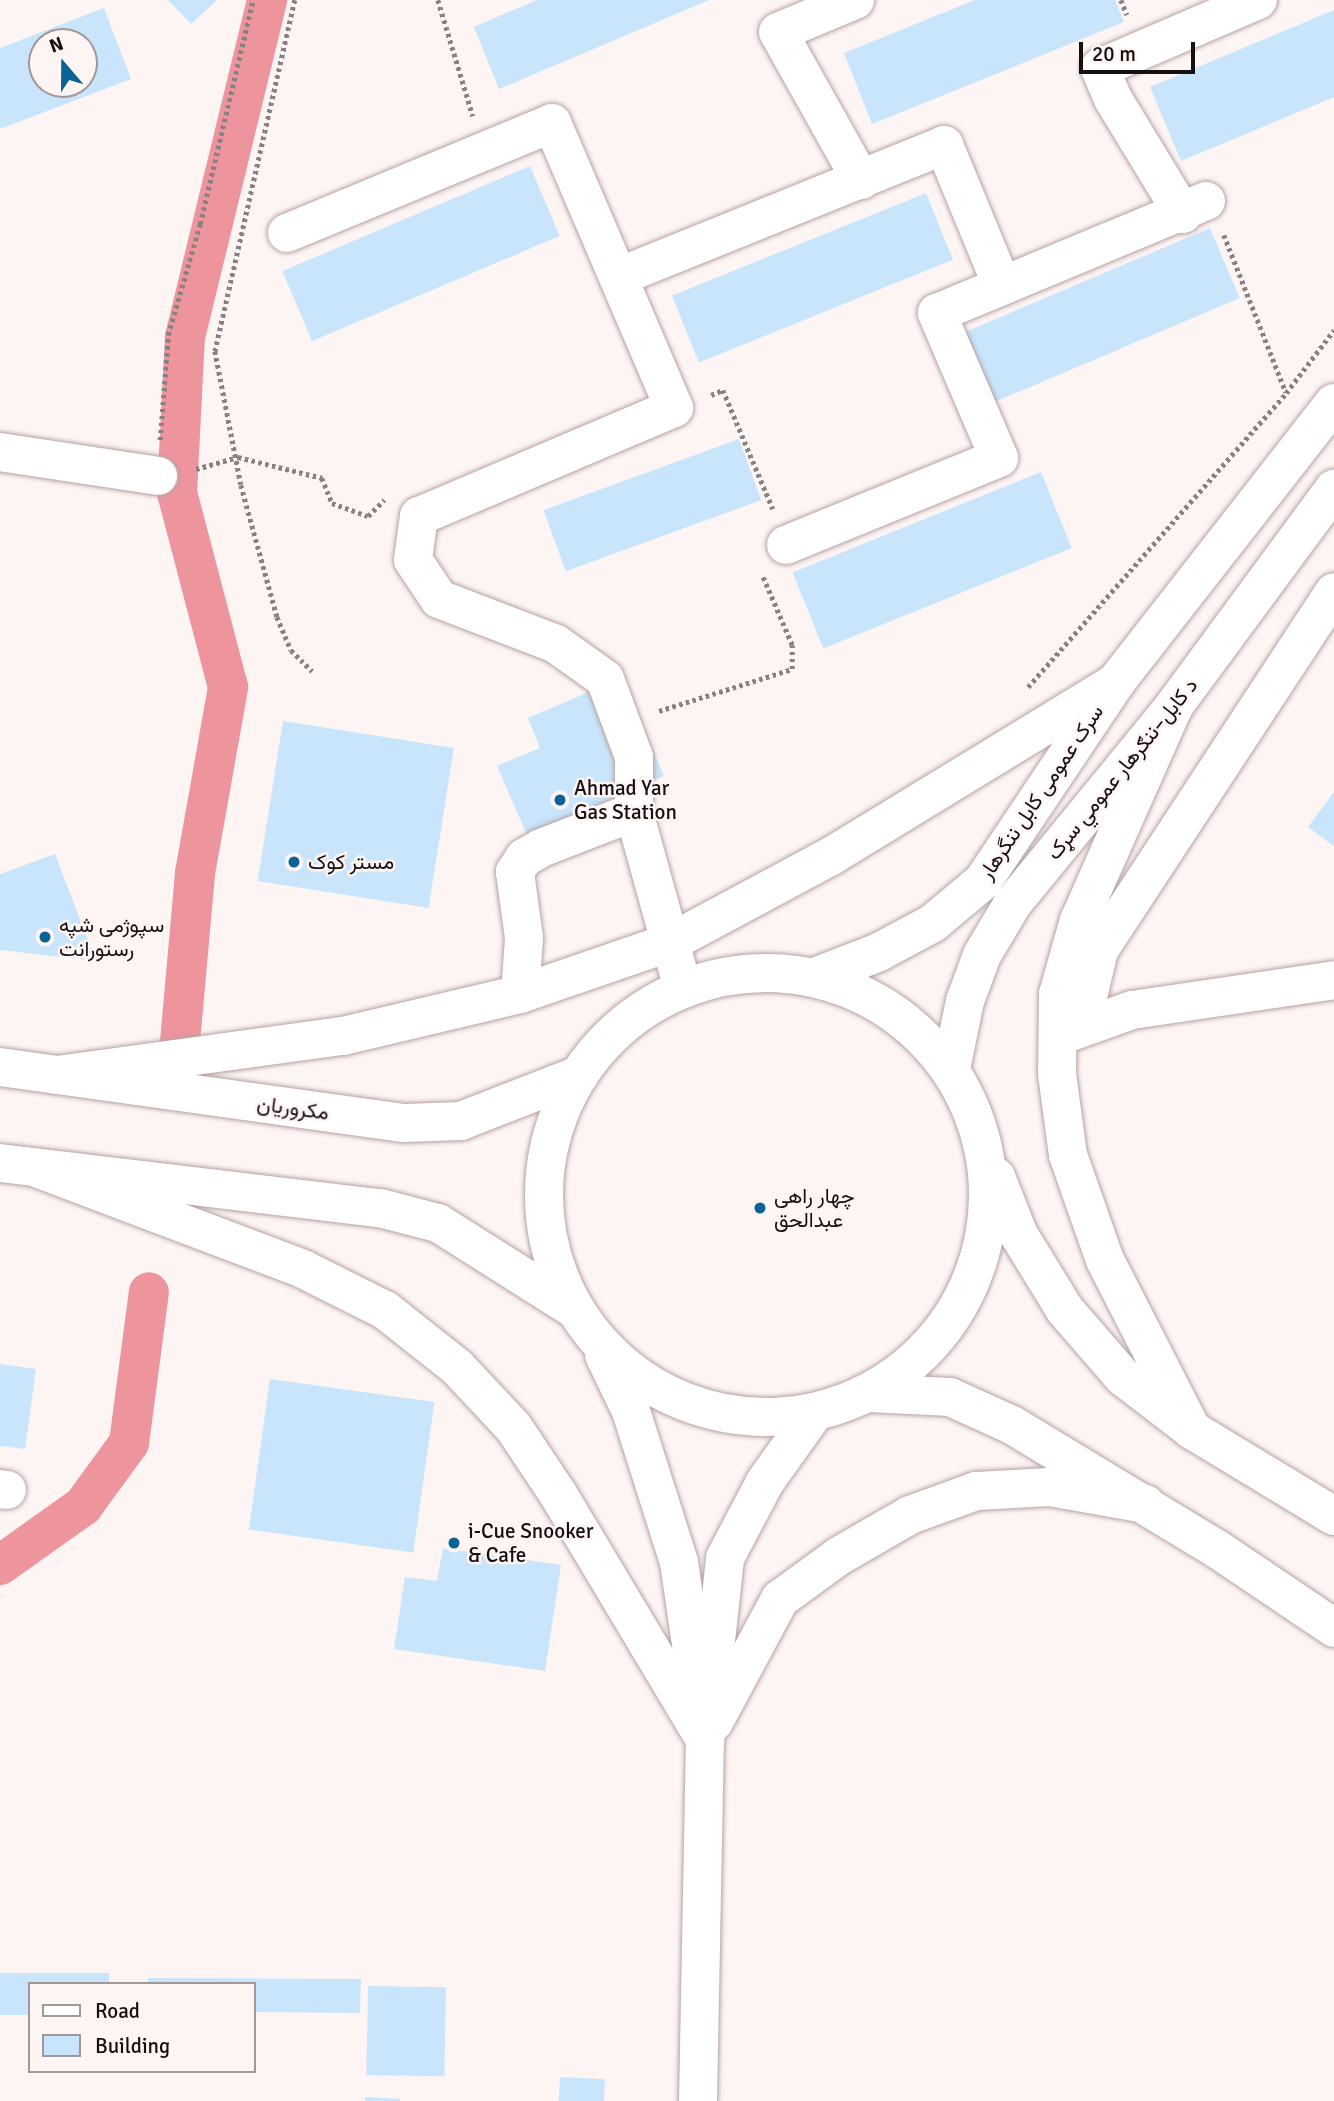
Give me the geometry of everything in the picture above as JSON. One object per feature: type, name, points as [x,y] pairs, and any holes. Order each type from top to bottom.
[{"type":"main road","points":[[855,0],[778,32],[861,180]]},
{"type":"main road","points":[[786,545],[999,458],[937,313],[1194,208],[1113,99],[1100,68],[1258,0]]},
{"type":"main road","points":[[287,233],[552,123],[674,408],[419,516],[414,560],[439,599],[556,644],[605,679],[634,757],[634,812],[683,989]]},
{"type":"main road","points":[[618,277],[944,145],[1002,286]]},
{"type":"main road","points":[[57,1075],[343,1036],[520,994],[671,942],[833,855],[1116,682],[1334,403]]},
{"type":"main road","points":[[0,452],[158,476]]},
{"type":"main road","name":"د کابل–ننګرهار عمومي سړک","points":[[951,1069],[965,1001],[982,956],[1013,903],[1174,706],[1334,489]]},
{"type":"main road","points":[[1069,1032],[1099,950],[1334,592]]},
{"type":"main road","name":"سرک عمومی کابل ننگرهار","points":[[815,977],[879,952],[933,923],[983,881],[1116,682]]},
{"type":"main road","points":[[1174,706],[1079,920],[1058,994],[1069,1032],[1068,1155],[1105,1260],[1192,1430]]},
{"type":"main road","points":[[520,994],[524,938],[514,872],[524,858],[541,848],[634,812]]},
{"type":"main road","points":[[705,1740],[679,1562],[631,1411],[597,1340],[575,1309],[551,1253],[543,1191],[552,1131],[579,1075],[624,1024],[683,989],[748,973],[815,977],[867,996],[902,1019],[951,1069],[970,1104],[986,1153],[1019,1235],[1065,1310],[1123,1377],[1192,1430],[1334,1516]]},
{"type":"main road","points":[[1069,1032],[1132,1010],[1334,980]]},
{"type":"main road","name":"مکروریان","points":[[0,1067],[404,1123],[461,1121],[579,1075]]},
{"type":"main road","points":[[597,1340],[642,1381],[696,1407],[755,1417],[815,1412],[869,1393],[926,1350],[967,1292],[988,1223],[986,1153]]},
{"type":"main road","points":[[0,1163],[380,1208],[438,1223],[575,1309]]},
{"type":"main road","points":[[39,1169],[303,1269],[385,1310],[457,1367],[514,1428],[558,1494],[705,1740]]},
{"type":"main road","points":[[869,1393],[950,1397],[1012,1425],[1145,1504],[1334,1628]]},
{"type":"main road","points":[[698,2101],[705,1740],[725,1558],[765,1482],[815,1412]]},
{"type":"main road","points":[[705,1740],[780,1599],[839,1556],[910,1515],[976,1491],[1050,1488],[1145,1504]]},
{"type":"path","points":[[158,476],[167,335],[200,224],[253,0]]},
{"type":"path","points":[[438,0],[484,151]]},
{"type":"path","points":[[1194,208],[1235,257],[1253,317],[1286,393]]},
{"type":"path","points":[[1020,696],[1286,393],[1334,330]]},
{"type":"path","points":[[623,722],[792,669],[792,645],[754,557],[786,545],[723,390],[674,408]]},
{"type":"path","points":[[238,457],[241,485],[277,617],[290,650],[312,671]]},
{"type":"path","points":[[207,467],[238,457],[321,478],[332,503],[343,510],[368,516],[379,502],[405,494],[419,516]]},
{"type":"building","points":[[168,0],[217,0],[191,24]]},
{"type":"building","points":[[537,0],[709,0],[499,89],[474,27]]},
{"type":"building","points":[[975,0],[1115,0],[1124,22],[872,124],[844,53]]},
{"type":"building","points":[[104,8],[131,79],[98,92],[98,28],[52,28]]},
{"type":"building","points":[[1334,10],[1334,97],[1181,161],[1150,87]]},
{"type":"building","points":[[28,37],[28,98],[81,98],[0,129],[0,48]]},
{"type":"building","points":[[530,166],[560,236],[312,341],[282,271]]},
{"type":"building","points":[[926,193],[953,260],[699,362],[672,296]]},
{"type":"building","points":[[1210,228],[1240,298],[990,404],[961,334]]},
{"type":"building","points":[[739,439],[761,500],[566,571],[544,510]]},
{"type":"building","points":[[1041,472],[1072,548],[823,648],[793,572]]},
{"type":"building","points":[[591,691],[635,708],[664,776],[527,835],[497,766],[540,748],[528,718]]},
{"type":"building","points":[[283,721],[454,748],[429,908],[258,881]]},
{"type":"building","points":[[1334,792],[1334,846],[1308,827]]},
{"type":"building","points":[[55,854],[96,961],[0,950],[0,874]]},
{"type":"building","points":[[0,1364],[36,1369],[25,1449],[0,1446]]},
{"type":"building","points":[[270,1379],[434,1402],[413,1553],[249,1530]]},
{"type":"building","points":[[443,1548],[561,1565],[545,1671],[394,1649],[405,1577],[437,1581]]},
{"type":"building","points":[[0,1973],[109,1973],[109,1982],[28,1982],[28,2015],[0,2015]]},
{"type":"building","points":[[148,1978],[361,1979],[360,2013],[256,2012],[256,1982],[148,1982]]},
{"type":"building","points":[[368,1986],[446,1987],[444,2076],[366,2075]]},
{"type":"building","points":[[560,2077],[605,2079],[604,2101],[559,2101]]},
{"type":"building","points":[[365,2097],[400,2099],[400,2101],[365,2101]]},
{"type":"waterway","points":[[179,1053],[195,873],[228,687],[177,493],[185,337],[267,0]]},
{"type":"waterway","points":[[0,1565],[83,1506],[129,1443],[149,1292]]},
{"type":"place","name":"Ahmad Yar Gas Station","points":[[560,800]]},
{"type":"place","name":"مستر کوک","points":[[294,862]]},
{"type":"place","name":"سپوژمی شپه رستورانت","points":[[45,937]]},
{"type":"place","name":"چهار راهی عبدالحق","points":[[760,1208]]},
{"type":"place","name":"i-Cue Snooker & Cafe","points":[[454,1543]]}]
